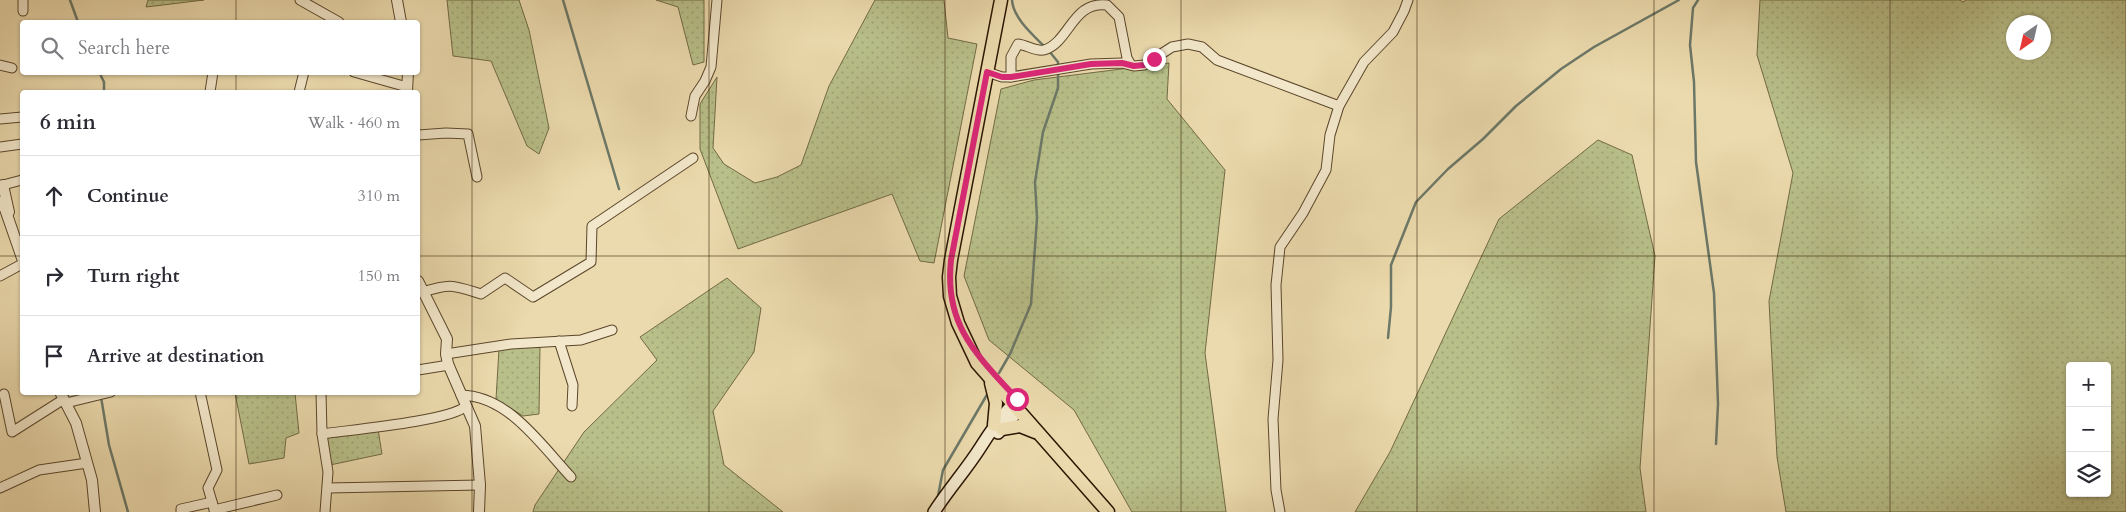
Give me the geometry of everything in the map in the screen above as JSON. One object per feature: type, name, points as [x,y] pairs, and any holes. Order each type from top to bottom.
[{"type":"main road","points":[[1001,0],[949,277],[950,296],[964,336],[977,363],[1116,512]]},
{"type":"main road","points":[[964,336],[1036,432],[1108,512]]},
{"type":"main road","points":[[988,376],[995,396],[998,427]]},
{"type":"main road","points":[[934,512],[980,449],[1017,406]]},
{"type":"main road","points":[[998,427],[1020,426],[1036,432]]},
{"type":"street","points":[[23,0],[23,11]]},
{"type":"street","points":[[300,0],[328,20]]},
{"type":"street","points":[[397,0],[402,20]]},
{"type":"street","points":[[691,116],[695,96],[705,81],[710,67],[717,0]]},
{"type":"street","points":[[1280,512],[1276,490],[1273,419],[1278,360],[1276,286],[1280,247],[1303,214],[1326,170],[1330,135],[1339,106],[1364,62],[1393,32],[1408,0]]},
{"type":"street","points":[[1011,77],[1011,58],[1018,44],[1027,45],[1036,50],[1047,48],[1070,28],[1074,17],[1100,4],[1107,5],[1119,17],[1130,65]]},
{"type":"street","points":[[987,72],[1002,77],[1011,77],[1091,64],[1122,63],[1144,65],[1172,47],[1188,44],[1202,48],[1217,60],[1339,106]]},
{"type":"street","points":[[0,65],[12,68]]},
{"type":"street","points":[[210,90],[213,75]]},
{"type":"street","points":[[299,90],[303,75]]},
{"type":"street","points":[[363,75],[407,90],[408,75]]},
{"type":"street","points":[[0,119],[20,117]]},
{"type":"street","points":[[420,135],[468,134],[477,177]]},
{"type":"street","points":[[0,147],[20,144]]},
{"type":"street","points":[[422,292],[443,285],[451,285],[481,294],[505,278],[533,297],[591,262],[592,226],[693,158]]},
{"type":"street","points":[[20,180],[1,185],[20,252]]},
{"type":"street","points":[[0,202],[14,233]]},
{"type":"street","points":[[0,276],[20,265]]},
{"type":"street","points":[[420,286],[447,339],[446,354],[449,365],[475,426],[480,485],[479,512]]},
{"type":"street","points":[[446,354],[511,344],[581,340],[612,330]]},
{"type":"street","points":[[560,341],[573,385],[572,406]]},
{"type":"street","points":[[420,370],[449,365]]},
{"type":"street","points":[[4,394],[12,432],[63,398],[87,395]]},
{"type":"street","points":[[201,395],[217,470],[208,488],[213,508]]},
{"type":"street","points":[[321,395],[322,434],[328,472],[325,512]]},
{"type":"street","points":[[461,395],[474,395],[499,406],[518,420],[571,478]]},
{"type":"street","points":[[63,398],[76,423],[92,480],[96,512]]},
{"type":"street","points":[[322,434],[439,418],[463,409],[466,406]]},
{"type":"street","points":[[1,485],[39,470],[87,463]]},
{"type":"street","points":[[328,488],[480,485]]},
{"type":"street","points":[[181,512],[181,510],[213,508],[277,495]]},
{"type":"green space","points":[[148,0],[204,0],[146,7]]},
{"type":"green space","points":[[447,0],[519,0],[529,30],[549,128],[539,154],[527,146],[491,61],[453,56]]},
{"type":"green space","points":[[656,0],[704,0],[704,62],[693,65],[678,7]]},
{"type":"green space","points":[[875,0],[944,0],[948,38],[977,44],[934,263],[920,261],[892,194],[738,249],[700,149],[700,104],[717,77],[713,148],[724,164],[755,183],[777,177],[801,165],[829,86]]},
{"type":"green space","points":[[1760,0],[1960,0],[1963,2],[1966,0],[2126,0],[2126,512],[1786,512],[1777,457],[1769,301],[1793,173],[1757,55]]},
{"type":"green space","points":[[1169,63],[1167,99],[1225,170],[1205,353],[1226,512],[1132,512],[1074,410],[989,340],[964,276],[1001,89],[1034,80]]},
{"type":"green space","points":[[1598,140],[1632,155],[1655,256],[1640,468],[1646,512],[1355,512],[1390,452],[1499,219]]},
{"type":"green space","points":[[727,278],[761,308],[754,352],[713,411],[724,465],[783,512],[533,512],[535,505],[584,432],[657,360],[640,337]]},
{"type":"green space","points":[[540,345],[539,414],[523,416],[496,399],[499,349]]},
{"type":"green space","points":[[235,395],[295,395],[299,433],[286,438],[284,458],[249,464]]},
{"type":"green space","points":[[378,429],[382,454],[330,465],[325,436]]},
{"type":"waterway","points":[[70,0],[77,20]]},
{"type":"waterway","points":[[563,0],[619,189]]},
{"type":"waterway","points":[[1012,0],[1013,7],[1020,20],[1045,47]]},
{"type":"waterway","points":[[1388,338],[1391,307],[1391,265],[1416,202],[1448,169],[1483,139],[1516,106],[1561,69],[1594,47],[1679,0]]},
{"type":"waterway","points":[[1698,0],[1693,8],[1690,45],[1694,82],[1696,162],[1714,293],[1718,404],[1716,444]]},
{"type":"waterway","points":[[999,373],[1010,354],[1031,304],[1037,218],[1035,182],[1043,132],[1058,88],[1058,62],[1049,51]]},
{"type":"waterway","points":[[100,75],[104,82],[104,90]]},
{"type":"waterway","points":[[938,496],[943,470],[988,393]]},
{"type":"waterway","points":[[101,397],[109,445],[128,512]]},
{"type":"route","points":[[1017,399],[980,358],[964,336],[950,296],[949,277],[951,260],[987,72],[1002,77],[1011,77],[1091,64],[1122,63],[1134,66],[1144,65],[1154,59]]}]
